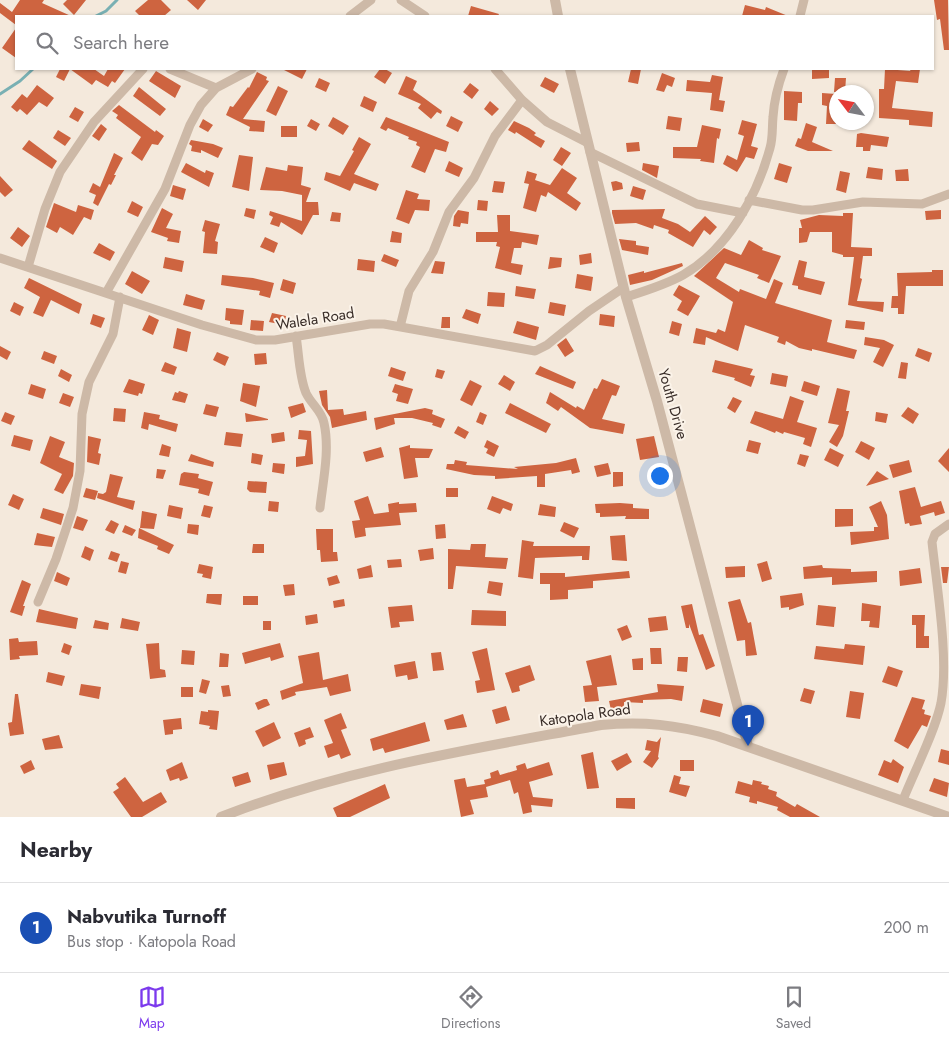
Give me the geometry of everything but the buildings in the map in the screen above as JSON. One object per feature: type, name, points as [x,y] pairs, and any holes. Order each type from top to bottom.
[{"type":"street","points":[[351,15],[371,0]]},
{"type":"street","points":[[401,0],[424,15]]},
{"type":"street","points":[[555,0],[558,15]]},
{"type":"street","points":[[800,15],[804,0]]},
{"type":"street","points":[[28,267],[45,209],[60,172],[94,122],[142,70]]},
{"type":"street","points":[[172,70],[216,88]]},
{"type":"street","points":[[106,293],[165,189],[190,125],[201,105],[216,88],[250,70]]},
{"type":"street","points":[[496,70],[522,100],[547,122],[589,148],[697,204],[743,213]]},
{"type":"street","name":"Youth Drive","points":[[570,70],[624,292],[657,401],[748,746]]},
{"type":"street","name":"Walela Road","points":[[0,258],[202,325],[256,340],[275,340],[370,324],[400,327],[535,351],[548,345],[589,311],[624,292],[657,287],[684,274],[728,235],[743,213],[762,175],[771,145],[776,97],[784,70]]},
{"type":"street","points":[[400,327],[409,291],[432,252],[449,212],[474,178],[496,136],[522,100]]},
{"type":"street","points":[[749,200],[802,210],[814,210],[863,202],[922,204],[949,194]]},
{"type":"street","points":[[38,602],[56,559],[73,508],[80,470],[82,414],[89,382],[113,334],[120,297]]},
{"type":"street","points":[[296,336],[303,386],[307,396],[322,414],[324,422],[325,454],[320,508]]},
{"type":"street","points":[[903,800],[940,705],[944,686],[944,662],[932,542],[935,534],[949,524]]},
{"type":"street","name":"Katopola Road","points":[[221,817],[254,804],[353,774],[601,725],[655,723],[688,728],[748,746],[949,817]]},
{"type":"waterway","points":[[98,15],[106,11],[117,0]]},
{"type":"waterway","points":[[0,94],[20,81],[32,70]]},
{"type":"place","name":"Nabvutika Turnoff","points":[[748,746]]}]
